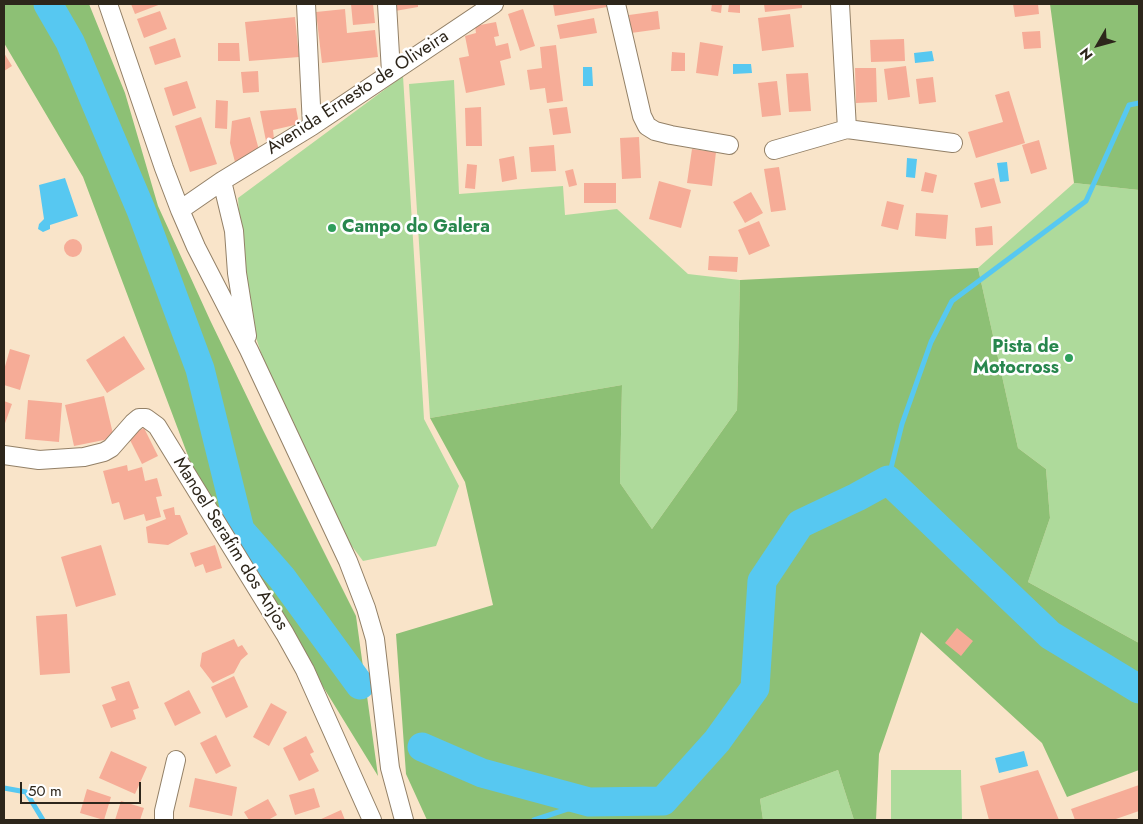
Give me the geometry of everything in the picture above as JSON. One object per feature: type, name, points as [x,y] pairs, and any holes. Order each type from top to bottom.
[{"type":"street","points":[[108,4],[180,210],[200,255],[249,350],[348,561],[366,608],[375,639],[390,768],[404,820]]},
{"type":"street","points":[[306,4],[312,126]]},
{"type":"street","points":[[387,4],[391,72]]},
{"type":"street","name":"Avenida Ernesto de Oliveira","points":[[180,210],[222,181],[312,126],[494,4]]},
{"type":"street","points":[[616,4],[642,116],[647,126],[655,131],[729,146]]},
{"type":"street","points":[[840,4],[847,129]]},
{"type":"street","points":[[774,150],[847,129],[953,142]]},
{"type":"street","points":[[222,181],[234,231],[237,273],[249,350]]},
{"type":"street","name":"Manoel Serafim dos Anjos","points":[[4,455],[39,460],[84,457],[104,452],[111,448],[132,423],[140,418],[152,421],[157,426],[297,656],[372,820]]},
{"type":"street","points":[[164,820],[164,811],[176,760]]},
{"type":"green space","points":[[4,4],[89,4],[125,93],[158,206],[263,430],[356,616],[378,776],[199,485],[83,177],[4,43]]},
{"type":"green space","points":[[1050,4],[1139,4],[1139,190],[1074,183]]},
{"type":"green space","points":[[403,76],[424,419],[459,486],[436,546],[363,561],[351,545],[267,371],[245,304],[238,198]]},
{"type":"green space","points":[[454,80],[459,194],[563,186],[565,215],[617,209],[688,274],[740,280],[737,410],[652,529],[620,483],[622,385],[430,418],[409,84]]},
{"type":"green space","name":"Pista de Motocross","points":[[1074,183],[1139,190],[1139,643],[1028,582],[1050,518],[1046,469],[1018,448],[978,268]]},
{"type":"green space","points":[[978,268],[1018,448],[1046,469],[1050,518],[1028,582],[1139,643],[1139,770],[1067,797],[1042,743],[921,632],[879,754],[876,820],[854,820],[838,770],[760,799],[763,820],[427,820],[406,774],[396,634],[493,605],[465,482],[430,418],[622,385],[620,483],[652,529],[737,410],[740,280]]},
{"type":"green space","points":[[838,770],[854,820],[763,820],[760,799]]},
{"type":"green space","points":[[891,770],[961,770],[962,820],[891,820]]},
{"type":"water","points":[[932,51],[934,61],[915,63],[914,53]]},
{"type":"water","points":[[733,64],[751,64],[752,73],[733,74]]},
{"type":"water","points":[[583,67],[592,67],[593,86],[583,86]]},
{"type":"water","points":[[907,158],[917,159],[915,178],[906,177]]},
{"type":"water","points":[[1007,162],[1009,181],[1000,182],[997,163]]},
{"type":"water","points":[[65,178],[78,216],[50,225],[50,229],[43,232],[38,229],[39,224],[44,219],[39,185]]},
{"type":"water","points":[[1024,751],[1028,766],[999,773],[995,758]]},
{"type":"building","points":[[131,4],[161,4],[135,14]]},
{"type":"building","points":[[351,4],[373,4],[375,23],[353,25]]},
{"type":"building","points":[[394,4],[418,4],[418,7],[395,11]]},
{"type":"building","points":[[553,4],[606,4],[607,7],[555,16]]},
{"type":"building","points":[[712,4],[722,4],[721,13],[711,11]]},
{"type":"building","points":[[729,4],[740,4],[740,13],[728,12]]},
{"type":"building","points":[[764,4],[802,4],[802,8],[765,12]]},
{"type":"building","points":[[1013,4],[1038,4],[1039,14],[1015,17]]},
{"type":"building","points":[[345,9],[347,33],[375,30],[378,57],[322,63],[316,12]]},
{"type":"building","points":[[523,9],[535,46],[520,51],[508,14]]},
{"type":"building","points":[[160,11],[167,29],[144,38],[137,19]]},
{"type":"building","points":[[658,11],[660,29],[631,33],[629,15]]},
{"type":"building","points":[[790,14],[794,47],[762,51],[758,18]]},
{"type":"building","points":[[295,17],[299,57],[249,61],[245,22]]},
{"type":"building","points":[[594,18],[597,33],[560,39],[557,25]]},
{"type":"building","points":[[496,22],[499,36],[494,37],[496,46],[508,43],[511,58],[500,61],[505,85],[466,93],[459,58],[469,56],[465,36],[476,33],[475,26]]},
{"type":"building","points":[[1040,31],[1041,48],[1024,49],[1022,32]]},
{"type":"building","points":[[175,38],[181,57],[155,65],[149,47]]},
{"type":"building","points":[[904,39],[905,61],[871,62],[870,40]]},
{"type":"building","points":[[700,42],[723,46],[718,76],[696,73]]},
{"type":"building","points":[[218,43],[239,43],[240,61],[218,61]]},
{"type":"building","points":[[556,45],[563,101],[547,103],[545,88],[530,90],[527,70],[542,68],[540,47]]},
{"type":"building","points":[[672,52],[685,53],[685,71],[671,71]]},
{"type":"building","points":[[4,53],[12,66],[4,71]]},
{"type":"building","points":[[906,66],[910,97],[888,100],[884,69]]},
{"type":"building","points":[[855,68],[876,68],[877,102],[856,103]]},
{"type":"building","points":[[258,71],[259,92],[243,93],[241,72]]},
{"type":"building","points":[[808,73],[811,111],[789,112],[786,74]]},
{"type":"building","points":[[933,77],[936,102],[919,104],[916,79]]},
{"type":"building","points":[[187,81],[196,108],[173,116],[164,88]]},
{"type":"building","points":[[777,81],[781,115],[762,117],[758,83]]},
{"type":"building","points":[[1009,91],[1025,143],[976,158],[968,132],[1003,122],[995,95]]},
{"type":"building","points":[[216,100],[228,101],[227,129],[215,128]]},
{"type":"building","points":[[481,107],[482,146],[466,146],[465,108]]},
{"type":"building","points":[[567,107],[571,133],[553,135],[549,109]]},
{"type":"building","points":[[296,108],[299,124],[273,130],[274,139],[266,141],[260,111]]},
{"type":"building","points":[[201,117],[217,164],[190,172],[175,126]]},
{"type":"building","points":[[250,117],[259,150],[235,162],[230,143],[232,121]]},
{"type":"building","points":[[639,137],[641,178],[622,179],[620,138]]},
{"type":"building","points":[[1039,140],[1047,169],[1031,174],[1022,145]]},
{"type":"building","points":[[554,145],[556,171],[531,172],[529,147]]},
{"type":"building","points":[[692,149],[716,152],[712,186],[687,183]]},
{"type":"building","points":[[514,156],[517,179],[502,182],[499,159]]},
{"type":"building","points":[[467,164],[477,165],[475,189],[465,188]]},
{"type":"building","points":[[779,167],[786,210],[771,212],[764,169]]},
{"type":"building","points":[[573,169],[577,185],[569,187],[565,171]]},
{"type":"building","points":[[925,172],[937,175],[933,193],[921,191]]},
{"type":"building","points":[[994,178],[1001,203],[981,208],[974,183]]},
{"type":"building","points":[[659,181],[691,190],[681,228],[649,219]]},
{"type":"building","points":[[584,183],[616,183],[616,203],[584,203]]},
{"type":"building","points":[[751,192],[763,213],[745,223],[733,202]]},
{"type":"building","points":[[887,201],[904,205],[898,230],[881,226]]},
{"type":"building","points":[[916,213],[948,215],[946,239],[915,236]]},
{"type":"building","points":[[759,221],[770,246],[749,255],[738,230]]},
{"type":"building","points":[[992,226],[993,245],[976,246],[975,228]]},
{"type":"building","points":[[69,239],[77,239],[82,244],[80,255],[69,257],[64,252],[64,244]]},
{"type":"building","points":[[709,256],[738,257],[737,272],[708,270]]},
{"type":"building","points":[[124,336],[145,369],[107,393],[86,360]]},
{"type":"building","points":[[10,349],[30,355],[20,390],[4,385],[4,370]]},
{"type":"building","points":[[104,396],[114,438],[74,446],[65,405]]},
{"type":"building","points":[[28,400],[62,403],[59,442],[25,439]]},
{"type":"building","points":[[4,401],[12,404],[4,426]]},
{"type":"building","points":[[144,428],[158,456],[142,464],[128,436]]},
{"type":"building","points":[[127,465],[128,471],[142,467],[145,481],[157,478],[162,496],[156,497],[161,517],[146,521],[144,514],[124,520],[119,502],[112,504],[103,471]]},
{"type":"building","points":[[174,507],[175,515],[180,515],[188,534],[168,545],[148,543],[146,527],[166,519],[163,510]]},
{"type":"building","points":[[101,545],[116,595],[76,607],[61,557]]},
{"type":"building","points":[[215,545],[222,568],[206,573],[203,564],[195,567],[190,553]]},
{"type":"building","points":[[67,614],[70,673],[40,675],[36,616]]},
{"type":"building","points":[[957,628],[973,641],[961,656],[945,643]]},
{"type":"building","points":[[234,639],[238,647],[242,645],[248,654],[241,660],[234,673],[213,683],[200,666],[202,653]]},
{"type":"building","points":[[234,676],[248,707],[226,718],[211,687]]},
{"type":"building","points":[[129,681],[139,708],[133,710],[136,719],[111,728],[102,705],[116,700],[111,687]]},
{"type":"building","points":[[189,690],[201,713],[175,726],[164,703]]},
{"type":"building","points":[[271,703],[287,712],[269,746],[253,737]]},
{"type":"building","points":[[216,735],[231,766],[216,774],[200,743]]},
{"type":"building","points":[[306,736],[314,752],[310,754],[319,771],[299,781],[283,748]]},
{"type":"building","points":[[111,751],[147,767],[135,794],[99,778]]},
{"type":"building","points":[[1038,770],[1059,820],[989,820],[980,786]]},
{"type":"building","points":[[195,778],[237,787],[232,816],[189,807]]},
{"type":"building","points":[[1139,785],[1139,811],[1113,820],[1075,820],[1071,809]]},
{"type":"building","points":[[314,788],[320,807],[295,815],[289,795]]},
{"type":"building","points":[[87,789],[111,797],[104,820],[80,813]]},
{"type":"building","points":[[268,799],[277,815],[268,820],[249,820],[244,812]]},
{"type":"building","points":[[121,801],[144,808],[140,820],[115,820]]},
{"type":"building","points":[[341,810],[345,820],[319,820]]},
{"type":"waterway","points":[[48,4],[70,42],[141,210],[200,369],[240,530],[282,578],[360,685]]},
{"type":"waterway","points":[[888,480],[902,424],[931,342],[952,301],[1086,201],[1129,105],[1139,103]]},
{"type":"waterway","points":[[422,747],[482,773],[589,802],[663,801],[717,741],[755,688],[762,581],[800,524],[888,480],[1050,635],[1139,689]]},
{"type":"waterway","points":[[4,788],[26,792],[43,820]]},
{"type":"waterway","points":[[534,820],[589,802]]},
{"type":"place","name":"Campo do Galera","points":[[332,228]]},
{"type":"place","name":"Pista de Motocross","points":[[1069,358]]}]
